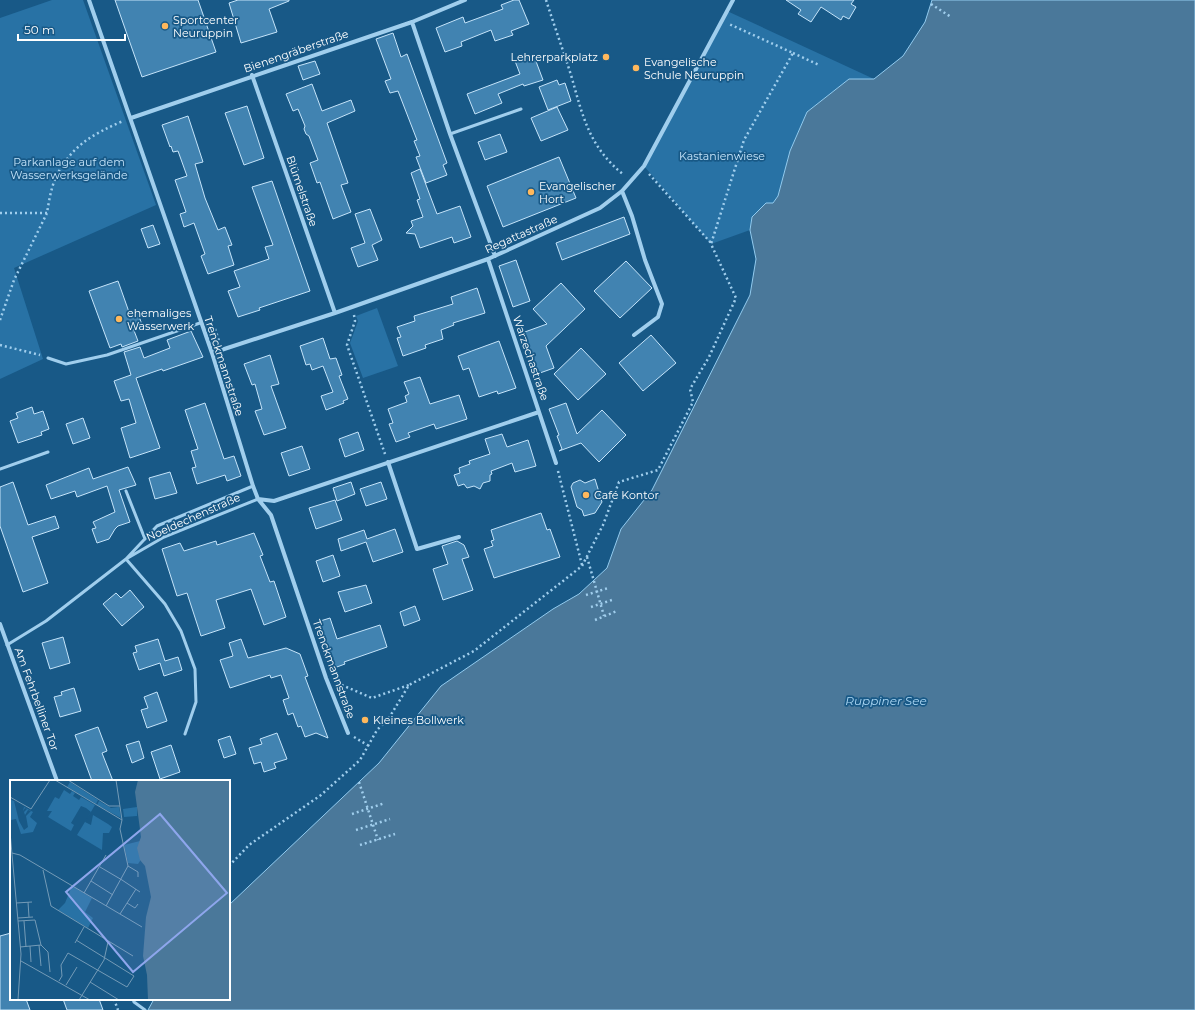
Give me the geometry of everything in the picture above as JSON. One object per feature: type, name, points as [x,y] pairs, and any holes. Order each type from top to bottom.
[{"type":"street","name":"Trenckmannstraße","points":[[89,0],[131,118],[200,323],[212,353],[253,486],[258,499],[271,515],[326,678],[348,734]]},
{"type":"street","name":"Bienengräberstraße","points":[[131,118],[252,75],[412,22],[465,0]]},
{"type":"street","name":"Regattastraße","points":[[212,353],[335,313],[488,259],[600,208],[622,192],[643,168],[734,0]]},
{"type":"street","points":[[412,22],[450,134],[495,256]]},
{"type":"street","name":"Blümelstraße","points":[[252,75],[335,313]]},
{"type":"street","points":[[622,192],[632,216],[645,260],[662,304],[658,317],[634,335]]},
{"type":"street","name":"Warzechastraße","points":[[488,259],[556,463]]},
{"type":"street","name":"Noeldechenstraße","points":[[258,499],[274,501],[539,412]]},
{"type":"street","points":[[388,462],[417,549],[459,537]]},
{"type":"street","name":"Am Fehrbelliner Tor","points":[[0,624],[1,632],[57,780]]},
{"type":"lane","points":[[450,134],[521,109]]},
{"type":"lane","points":[[48,358],[66,364],[107,356],[200,323]]},
{"type":"lane","points":[[0,469],[48,452]]},
{"type":"lane","name":"Noeldechenstraße","points":[[126,559],[157,526],[253,486]]},
{"type":"lane","points":[[126,491],[145,539]]},
{"type":"lane","name":"Noeldechenstraße","points":[[126,559],[164,537],[258,499]]},
{"type":"lane","points":[[7,645],[46,621],[126,559],[165,604],[181,632],[194,669],[196,702],[185,734]]},
{"type":"lane","points":[[133,1000],[145,1010]]},
{"type":"path","points":[[546,0],[571,77],[576,99],[596,146],[611,164],[632,181]]},
{"type":"path","points":[[931,4],[951,17]]},
{"type":"path","points":[[722,20],[819,65]]},
{"type":"path","points":[[711,244],[744,140],[793,53]]},
{"type":"path","points":[[0,320],[14,280],[46,213],[56,178],[69,155],[96,132],[131,118]]},
{"type":"path","points":[[326,678],[372,698],[409,685],[474,651],[582,566],[604,526],[618,482],[658,470],[694,402],[690,389],[709,357],[736,298],[711,244],[643,168]]},
{"type":"path","points":[[0,213],[46,213]]},
{"type":"path","points":[[351,307],[355,321],[347,345],[388,462]]},
{"type":"path","points":[[0,345],[48,358]]},
{"type":"path","points":[[556,463],[582,566]]},
{"type":"path","points":[[587,557],[604,616]]},
{"type":"path","points":[[586,595],[608,588]]},
{"type":"path","points":[[591,607],[612,600]]},
{"type":"path","points":[[595,620],[617,611]]},
{"type":"path","points":[[230,865],[249,844],[321,795],[360,760],[377,730],[389,718],[409,685]]},
{"type":"path","points":[[348,734],[369,746]]},
{"type":"path","points":[[359,782],[378,840]]},
{"type":"path","points":[[352,814],[385,803]]},
{"type":"path","points":[[356,830],[390,819]]},
{"type":"path","points":[[360,845],[394,834]]},
{"type":"path","points":[[114,1000],[118,1010]]},
{"type":"green space","name":"Parkanlage auf dem Wasserwerksgelände","points":[[52,0],[83,0],[156,205],[14,268],[43,359],[0,379],[0,18]]},
{"type":"green space","name":"Kastanienwiese","points":[[727,11],[874,79],[849,79],[807,112],[790,151],[778,196],[773,203],[752,217],[750,230],[711,244],[644,166]]},
{"type":"green space","points":[[377,308],[398,366],[363,378],[350,343],[358,321],[356,316]]},
{"type":"water","name":"Ruppiner See","points":[[932,0],[1195,0],[1195,1010],[148,1010],[153,1000],[230,1000],[230,904],[379,763],[441,686],[553,609],[579,594],[607,568],[621,529],[652,490],[750,295],[756,259],[750,230],[752,217],[766,203],[773,203],[778,196],[790,151],[807,112],[849,79],[874,79],[903,56],[925,22]]},
{"type":"building","name":"Sportcenter Neuruppin","points":[[115,0],[198,0],[216,52],[142,77]]},
{"type":"building","points":[[238,0],[289,1],[269,9],[277,32],[241,43],[229,3]]},
{"type":"building","points":[[514,0],[519,0],[529,24],[511,31],[513,35],[495,41],[491,30],[461,42],[462,46],[445,52],[436,28],[463,17],[465,23],[503,9],[501,5]]},
{"type":"building","points":[[786,0],[854,0],[851,4],[856,7],[849,19],[843,16],[841,20],[821,7],[811,22],[798,14],[801,10]]},
{"type":"building","points":[[393,33],[401,57],[407,54],[447,163],[443,165],[447,175],[426,183],[416,157],[420,156],[414,141],[417,140],[398,91],[390,93],[385,81],[391,79],[376,39]]},
{"type":"building","points":[[534,56],[543,80],[524,86],[523,84],[498,94],[502,103],[475,114],[467,94],[520,74],[515,61]]},
{"type":"building","points":[[315,61],[320,74],[303,80],[298,66]]},
{"type":"building","points":[[557,80],[559,85],[565,83],[571,101],[548,110],[539,87]]},
{"type":"building","points":[[312,84],[322,111],[351,100],[355,111],[327,123],[348,183],[341,185],[351,212],[333,219],[320,182],[317,183],[310,163],[318,160],[309,136],[306,134],[304,129],[305,126],[298,109],[293,111],[286,94]]},
{"type":"building","points":[[247,106],[264,158],[244,165],[225,113]]},
{"type":"building","points":[[557,107],[568,130],[541,141],[531,118]]},
{"type":"building","points":[[188,116],[203,162],[195,164],[205,198],[218,230],[225,227],[232,245],[228,246],[234,265],[208,274],[201,256],[205,254],[194,223],[184,227],[180,214],[186,212],[175,180],[187,176],[178,151],[173,152],[162,125]]},
{"type":"building","points":[[500,134],[507,152],[485,160],[478,142]]},
{"type":"building","name":"Evangelischer Hort","points":[[559,157],[576,198],[503,227],[487,186]]},
{"type":"building","points":[[420,169],[437,214],[460,206],[471,237],[454,243],[452,237],[420,248],[415,234],[406,233],[413,226],[411,221],[423,217],[417,200],[420,199],[411,173]]},
{"type":"building","points":[[272,181],[310,291],[259,308],[260,310],[238,317],[228,291],[240,287],[234,271],[269,259],[265,247],[273,245],[252,187]]},
{"type":"building","points":[[370,209],[382,240],[372,245],[378,260],[358,267],[351,248],[365,243],[355,214]]},
{"type":"building","points":[[624,217],[630,234],[562,260],[556,243]]},
{"type":"building","points":[[153,225],[160,244],[148,248],[141,229]]},
{"type":"building","points":[[516,260],[530,301],[513,307],[499,266]]},
{"type":"building","points":[[626,261],[652,288],[620,318],[594,291]]},
{"type":"building","name":"ehemaliges Wasserwerk","points":[[118,281],[129,312],[133,311],[134,314],[138,313],[142,325],[133,328],[138,341],[122,347],[121,344],[110,348],[89,291]]},
{"type":"building","points":[[561,283],[585,309],[546,346],[554,368],[537,374],[522,333],[547,324],[533,309]]},
{"type":"building","points":[[477,288],[485,313],[453,323],[454,325],[441,330],[443,339],[425,345],[426,348],[403,356],[397,338],[401,337],[397,327],[415,321],[414,316],[453,304],[451,297]]},
{"type":"building","points":[[191,331],[203,357],[163,371],[162,369],[136,378],[160,448],[130,458],[121,428],[136,423],[129,399],[121,401],[114,381],[131,375],[124,352],[140,347],[144,358],[170,348],[167,340]]},
{"type":"building","points":[[651,335],[676,363],[643,391],[619,363]]},
{"type":"building","points":[[323,338],[330,359],[336,358],[342,375],[339,376],[348,399],[343,401],[344,403],[326,410],[321,396],[333,392],[323,366],[312,370],[310,364],[306,365],[300,346]]},
{"type":"building","points":[[499,341],[516,388],[498,394],[497,391],[479,397],[469,368],[463,370],[458,356]]},
{"type":"building","points":[[581,348],[606,374],[578,400],[554,374]]},
{"type":"building","points":[[270,355],[279,384],[271,386],[286,428],[264,435],[255,411],[262,409],[255,384],[252,385],[244,364]]},
{"type":"building","points":[[420,377],[430,404],[459,395],[467,419],[436,429],[434,424],[408,433],[410,437],[396,442],[389,424],[393,423],[388,409],[407,402],[405,396],[409,394],[404,382]]},
{"type":"building","points":[[205,403],[224,459],[234,456],[241,476],[227,481],[225,475],[197,484],[192,468],[196,467],[191,451],[198,449],[185,410]]},
{"type":"building","points":[[566,403],[577,434],[602,410],[626,435],[599,462],[581,443],[559,451],[562,449],[557,436],[559,435],[549,409]]},
{"type":"building","points":[[32,407],[34,414],[43,411],[49,429],[41,432],[42,435],[18,443],[10,421],[18,418],[16,413]]},
{"type":"building","points":[[83,418],[90,438],[73,444],[66,424]]},
{"type":"building","points":[[358,432],[364,450],[345,457],[339,439]]},
{"type":"building","points":[[502,434],[507,447],[528,440],[536,466],[515,472],[512,463],[491,471],[492,474],[490,475],[490,481],[483,483],[480,489],[474,486],[467,488],[464,484],[458,486],[454,475],[460,473],[459,468],[470,464],[469,461],[490,454],[485,439]]},
{"type":"building","points":[[302,446],[310,469],[289,476],[281,453]]},
{"type":"building","points":[[128,467],[136,485],[119,490],[130,522],[118,526],[109,539],[97,543],[92,529],[96,528],[93,522],[115,512],[107,486],[77,497],[75,491],[51,499],[46,485],[89,468],[93,479]]},
{"type":"building","points":[[170,472],[177,493],[155,499],[149,478]]},
{"type":"building","name":"Café Kontor","points":[[595,479],[602,502],[595,513],[584,516],[582,510],[577,507],[571,487],[573,483],[580,480],[585,483]]},
{"type":"building","points":[[13,482],[28,525],[55,516],[59,528],[32,537],[48,583],[23,592],[0,526],[0,487]]},
{"type":"building","points":[[351,482],[355,494],[337,501],[333,488]]},
{"type":"building","points":[[381,482],[387,499],[366,506],[360,489]]},
{"type":"building","points":[[335,500],[342,520],[316,529],[309,508]]},
{"type":"building","points":[[541,513],[547,530],[550,529],[560,557],[494,578],[484,549],[493,546],[491,541],[494,540],[491,530]]},
{"type":"building","points":[[395,529],[403,552],[373,562],[366,542],[341,551],[338,539],[364,530],[367,539]]},
{"type":"building","points":[[254,533],[263,555],[260,556],[270,582],[274,581],[286,617],[264,625],[251,589],[216,600],[225,628],[201,636],[187,593],[177,596],[162,549],[180,543],[184,551],[216,541],[217,545]]},
{"type":"building","points":[[457,541],[464,545],[469,557],[462,559],[473,590],[443,600],[433,569],[448,564],[442,546]]},
{"type":"building","points":[[333,555],[340,576],[323,582],[316,561]]},
{"type":"building","points":[[366,585],[372,603],[345,612],[338,592]]},
{"type":"building","points":[[130,590],[144,607],[122,626],[103,604],[116,593],[121,598]]},
{"type":"building","points":[[415,606],[420,620],[404,626],[400,612]]},
{"type":"building","points":[[330,618],[337,639],[380,625],[387,647],[344,662],[345,664],[334,668],[317,622]]},
{"type":"building","points":[[63,637],[70,663],[50,669],[42,643]]},
{"type":"building","points":[[158,639],[165,661],[178,657],[182,670],[164,676],[160,663],[139,670],[133,653],[137,652],[135,646]]},
{"type":"building","points":[[241,639],[248,658],[286,648],[300,654],[308,676],[305,677],[328,738],[316,733],[305,737],[301,726],[298,727],[293,713],[288,715],[283,700],[289,698],[281,675],[271,678],[270,675],[230,688],[220,660],[233,656],[229,643]]},
{"type":"building","points":[[74,688],[81,711],[60,717],[54,697],[62,695],[61,692]]},
{"type":"building","points":[[157,692],[167,721],[147,728],[141,710],[148,708],[144,697]]},
{"type":"building","points":[[98,727],[107,751],[102,753],[113,780],[92,780],[75,735]]},
{"type":"building","points":[[277,733],[287,759],[274,763],[276,768],[264,772],[261,762],[254,764],[249,748],[262,744],[260,739]]},
{"type":"building","points":[[230,736],[236,754],[224,758],[218,740]]},
{"type":"building","points":[[139,741],[144,758],[132,763],[126,745]]},
{"type":"building","points":[[171,745],[180,772],[160,779],[151,752]]},
{"type":"building","points":[[10,933],[10,1000],[26,1000],[30,1010],[0,1010],[0,936]]},
{"type":"building","points":[[63,1000],[99,1000],[103,1010],[67,1010]]},
{"type":"place","name":"Sportcenter Neuruppin","points":[[165,26]]},
{"type":"place","name":"Lehrerparkplatz","points":[[606,57]]},
{"type":"place","name":"Evangelische Schule Neuruppin","points":[[636,68]]},
{"type":"place","name":"Evangelischer Hort","points":[[531,192]]},
{"type":"place","name":"ehemaliges Wasserwerk","points":[[119,319]]},
{"type":"place","name":"Café Kontor","points":[[586,495]]},
{"type":"place","name":"Kleines Bollwerk","points":[[365,720]]}]
